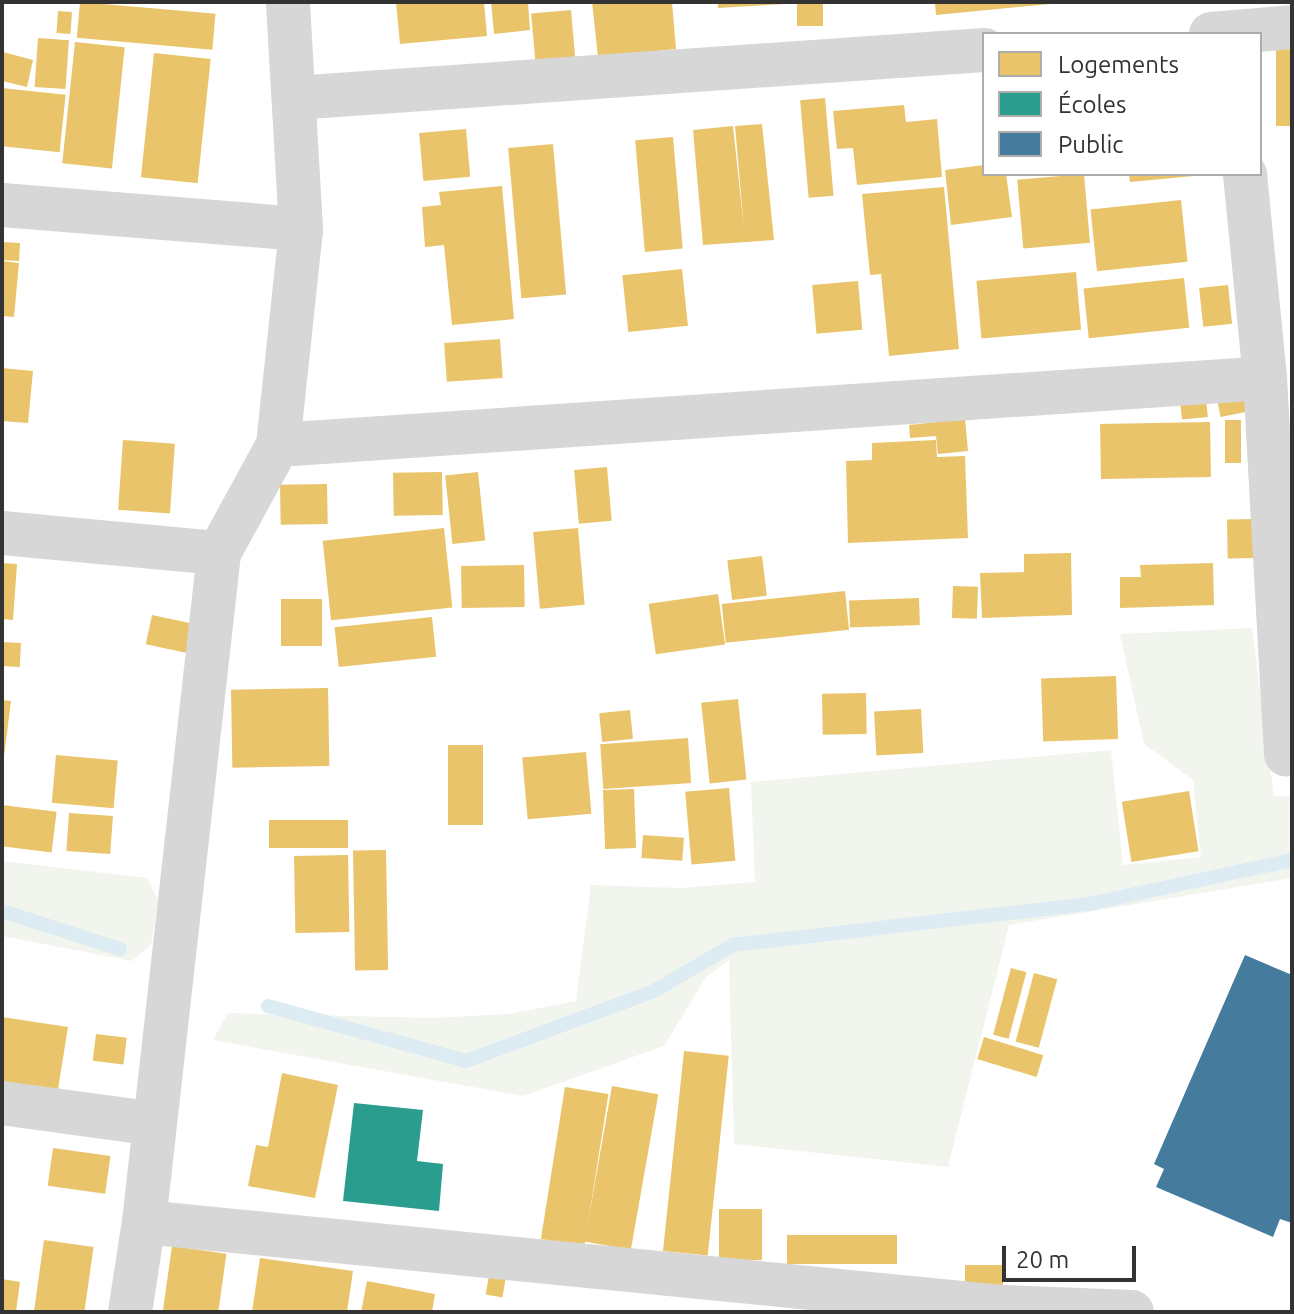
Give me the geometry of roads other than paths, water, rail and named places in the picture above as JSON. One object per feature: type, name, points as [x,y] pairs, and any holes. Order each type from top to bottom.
[{"type":"street","points":[[130,1312],[144,1222],[219,553],[278,445],[301,229],[288,2]]},
{"type":"street","points":[[1225,26],[1292,27]]},
{"type":"street","points":[[294,98],[982,50]]},
{"type":"street","points":[[1245,176],[1265,378],[1286,754]]},
{"type":"street","points":[[2,205],[301,229]]},
{"type":"street","points":[[278,445],[1265,378]]},
{"type":"street","points":[[2,533],[219,553]]},
{"type":"street","points":[[2,1103],[155,1124]]},
{"type":"street","points":[[144,1222],[1002,1310],[1132,1312]]},
{"type":"waterway","points":[[268,1006],[466,1061],[652,992],[733,945],[1089,904],[1292,860]]},
{"type":"waterway","points":[[2,911],[120,949]]}]
